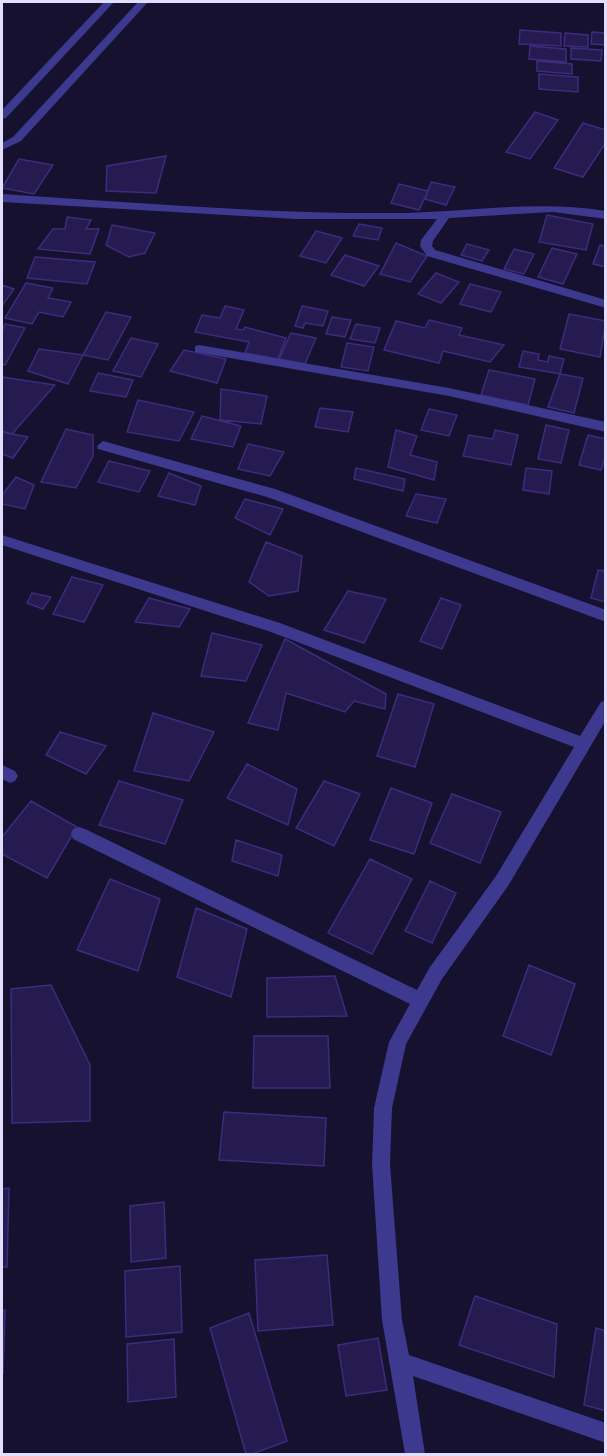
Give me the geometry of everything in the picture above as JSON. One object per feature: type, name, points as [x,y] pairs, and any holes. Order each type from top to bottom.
[{"type":"street","points":[[2,116],[109,2]]},
{"type":"street","points":[[2,147],[17,139],[143,2]]},
{"type":"street","points":[[2,198],[316,216],[446,216],[537,208],[579,209],[606,215]]},
{"type":"street","points":[[446,216],[427,240],[426,246],[431,253],[606,304]]},
{"type":"street","points":[[199,349],[449,392],[606,428]]},
{"type":"street","points":[[103,446],[270,493],[606,616]]},
{"type":"street","points":[[2,540],[275,627],[584,744]]},
{"type":"street","points":[[415,1455],[401,1362],[392,1320],[381,1164],[383,1108],[398,1041],[436,974],[502,881],[606,706]]},
{"type":"street","points":[[79,834],[421,1002]]},
{"type":"street","points":[[401,1362],[606,1433]]},
{"type":"building","points":[[520,30],[561,33],[561,46],[519,44]]},
{"type":"building","points":[[592,32],[606,33],[606,45],[591,44]]},
{"type":"building","points":[[565,33],[588,35],[588,47],[564,46]]},
{"type":"building","points":[[530,46],[566,49],[566,62],[529,59]]},
{"type":"building","points":[[571,48],[602,50],[601,61],[571,59]]},
{"type":"building","points":[[537,61],[572,64],[572,74],[537,71]]},
{"type":"building","points":[[539,74],[578,77],[578,92],[539,89]]},
{"type":"building","points":[[535,112],[558,120],[530,159],[506,152]]},
{"type":"building","points":[[583,123],[606,130],[606,142],[583,177],[554,168]]},
{"type":"building","points":[[166,156],[156,193],[106,191],[107,166]]},
{"type":"building","points":[[19,159],[53,165],[34,194],[2,188]]},
{"type":"building","points":[[431,182],[455,187],[446,205],[425,199]]},
{"type":"building","points":[[399,184],[428,191],[419,210],[391,203]]},
{"type":"building","points":[[547,215],[593,224],[586,250],[539,242]]},
{"type":"building","points":[[67,217],[91,220],[86,229],[99,229],[90,254],[38,249],[53,229],[65,229]]},
{"type":"building","points":[[359,224],[382,228],[378,240],[353,236]]},
{"type":"building","points":[[112,225],[155,233],[145,253],[129,257],[106,245]]},
{"type":"building","points":[[316,231],[342,238],[326,263],[300,256]]},
{"type":"building","points":[[396,243],[427,256],[410,282],[380,274]]},
{"type":"building","points":[[467,244],[489,250],[482,261],[461,255]]},
{"type":"building","points":[[600,245],[606,247],[606,267],[593,264]]},
{"type":"building","points":[[552,248],[577,254],[563,284],[538,277]]},
{"type":"building","points":[[514,249],[534,254],[524,274],[504,269]]},
{"type":"building","points":[[345,255],[379,266],[364,286],[331,275]]},
{"type":"building","points":[[35,257],[95,262],[87,284],[27,278]]},
{"type":"building","points":[[436,273],[459,282],[441,303],[418,294]]},
{"type":"building","points":[[26,283],[53,288],[48,298],[71,302],[63,317],[39,312],[32,324],[5,318]]},
{"type":"building","points":[[470,284],[501,292],[491,312],[460,304]]},
{"type":"building","points":[[2,285],[14,289],[2,306]]},
{"type":"building","points":[[225,306],[244,310],[236,329],[243,330],[245,327],[286,338],[278,359],[245,353],[249,342],[195,332],[202,315],[220,318]]},
{"type":"building","points":[[302,306],[328,311],[323,326],[305,323],[303,328],[295,326]]},
{"type":"building","points":[[106,312],[131,317],[108,360],[83,355]]},
{"type":"building","points":[[569,314],[606,321],[600,357],[560,349]]},
{"type":"building","points":[[332,317],[351,320],[345,337],[326,334]]},
{"type":"building","points":[[429,320],[462,328],[459,335],[504,345],[490,362],[443,351],[439,363],[384,350],[396,321],[425,328]]},
{"type":"building","points":[[5,324],[25,328],[5,365],[2,364],[2,331]]},
{"type":"building","points":[[356,324],[380,328],[375,343],[350,339]]},
{"type":"building","points":[[291,333],[316,338],[305,364],[279,359]]},
{"type":"building","points":[[131,338],[158,344],[141,377],[113,371]]},
{"type":"building","points":[[347,343],[374,347],[368,371],[341,367]]},
{"type":"building","points":[[39,349],[83,355],[68,384],[28,371]]},
{"type":"building","points":[[184,350],[226,359],[217,383],[170,371]]},
{"type":"building","points":[[523,351],[539,354],[538,360],[548,362],[549,356],[564,359],[560,374],[519,367]]},
{"type":"building","points":[[489,370],[535,379],[528,405],[481,395]]},
{"type":"building","points":[[98,373],[133,380],[126,397],[90,391]]},
{"type":"building","points":[[560,374],[583,378],[574,413],[548,407]]},
{"type":"building","points":[[2,377],[55,385],[12,434],[2,431]]},
{"type":"building","points":[[221,389],[267,396],[261,424],[220,420]]},
{"type":"building","points":[[138,400],[194,412],[179,441],[127,432]]},
{"type":"building","points":[[320,408],[353,412],[348,432],[315,427]]},
{"type":"building","points":[[429,409],[457,415],[449,436],[421,430]]},
{"type":"building","points":[[202,416],[241,426],[233,447],[191,439]]},
{"type":"building","points":[[546,425],[569,430],[561,463],[538,459]]},
{"type":"building","points":[[66,429],[93,435],[93,456],[76,488],[41,482]]},
{"type":"building","points":[[396,430],[417,436],[410,455],[437,462],[434,480],[388,467]]},
{"type":"building","points":[[495,430],[518,435],[511,465],[463,456],[469,435],[493,439]]},
{"type":"building","points":[[2,432],[28,437],[13,458],[2,454]]},
{"type":"building","points":[[588,435],[606,439],[606,455],[601,470],[579,465]]},
{"type":"building","points":[[248,444],[284,452],[270,476],[238,469]]},
{"type":"building","points":[[109,461],[150,471],[139,492],[98,482]]},
{"type":"building","points":[[356,468],[405,479],[403,491],[354,479]]},
{"type":"building","points":[[526,468],[552,471],[549,494],[523,490]]},
{"type":"building","points":[[169,473],[201,486],[195,505],[158,496]]},
{"type":"building","points":[[16,477],[34,485],[25,509],[2,504],[2,495]]},
{"type":"building","points":[[416,494],[446,499],[437,523],[406,516]]},
{"type":"building","points":[[245,499],[283,509],[270,535],[235,518]]},
{"type":"building","points":[[266,542],[302,556],[298,591],[269,596],[249,582]]},
{"type":"building","points":[[598,570],[606,571],[606,602],[591,598]]},
{"type":"building","points":[[72,577],[103,585],[84,622],[53,614]]},
{"type":"building","points":[[348,591],[386,599],[364,643],[324,630]]},
{"type":"building","points":[[32,593],[51,597],[43,609],[27,603]]},
{"type":"building","points":[[149,598],[190,609],[179,627],[135,622]]},
{"type":"building","points":[[441,598],[461,605],[442,649],[420,641]]},
{"type":"building","points":[[212,633],[262,645],[246,681],[201,676]]},
{"type":"building","points":[[285,639],[386,694],[385,709],[354,701],[345,712],[286,693],[278,730],[248,723]]},
{"type":"building","points":[[398,694],[434,704],[415,767],[377,756]]},
{"type":"building","points":[[153,713],[214,732],[189,781],[134,771]]},
{"type":"building","points":[[60,732],[106,746],[86,774],[46,755]]},
{"type":"building","points":[[247,764],[297,789],[288,825],[227,798]]},
{"type":"building","points":[[119,781],[183,800],[165,844],[99,825]]},
{"type":"building","points":[[324,781],[360,794],[334,846],[296,828]]},
{"type":"building","points":[[391,788],[432,803],[414,854],[370,840]]},
{"type":"building","points":[[452,794],[501,812],[480,863],[430,843]]},
{"type":"building","points":[[31,801],[77,827],[47,878],[2,854],[2,837]]},
{"type":"building","points":[[236,840],[282,855],[278,876],[232,861]]},
{"type":"building","points":[[370,859],[412,879],[372,954],[328,933]]},
{"type":"building","points":[[110,879],[160,899],[138,971],[77,950]]},
{"type":"building","points":[[430,881],[456,893],[432,943],[405,931]]},
{"type":"building","points":[[196,908],[247,929],[231,997],[177,977]]},
{"type":"building","points":[[529,965],[575,984],[551,1055],[503,1036]]},
{"type":"building","points":[[335,976],[347,1016],[267,1017],[267,978]]},
{"type":"building","points":[[51,985],[90,1065],[90,1121],[12,1123],[11,989]]},
{"type":"building","points":[[254,1036],[328,1036],[330,1088],[253,1088]]},
{"type":"building","points":[[224,1112],[326,1118],[324,1166],[219,1160]]},
{"type":"building","points":[[9,1188],[7,1267],[2,1267],[2,1189]]},
{"type":"building","points":[[164,1202],[166,1258],[131,1262],[130,1206]]},
{"type":"building","points":[[327,1255],[333,1325],[258,1331],[255,1260]]},
{"type":"building","points":[[180,1266],[182,1332],[126,1337],[125,1271]]},
{"type":"building","points":[[475,1296],[557,1324],[554,1377],[459,1345]]},
{"type":"building","points":[[5,1310],[3,1373],[2,1373],[2,1311]]},
{"type":"building","points":[[249,1313],[287,1441],[252,1454],[246,1454],[210,1328]]},
{"type":"building","points":[[596,1328],[606,1331],[606,1411],[584,1405]]},
{"type":"building","points":[[378,1338],[387,1390],[346,1396],[338,1345]]},
{"type":"building","points":[[174,1339],[176,1397],[128,1402],[127,1344]]}]
